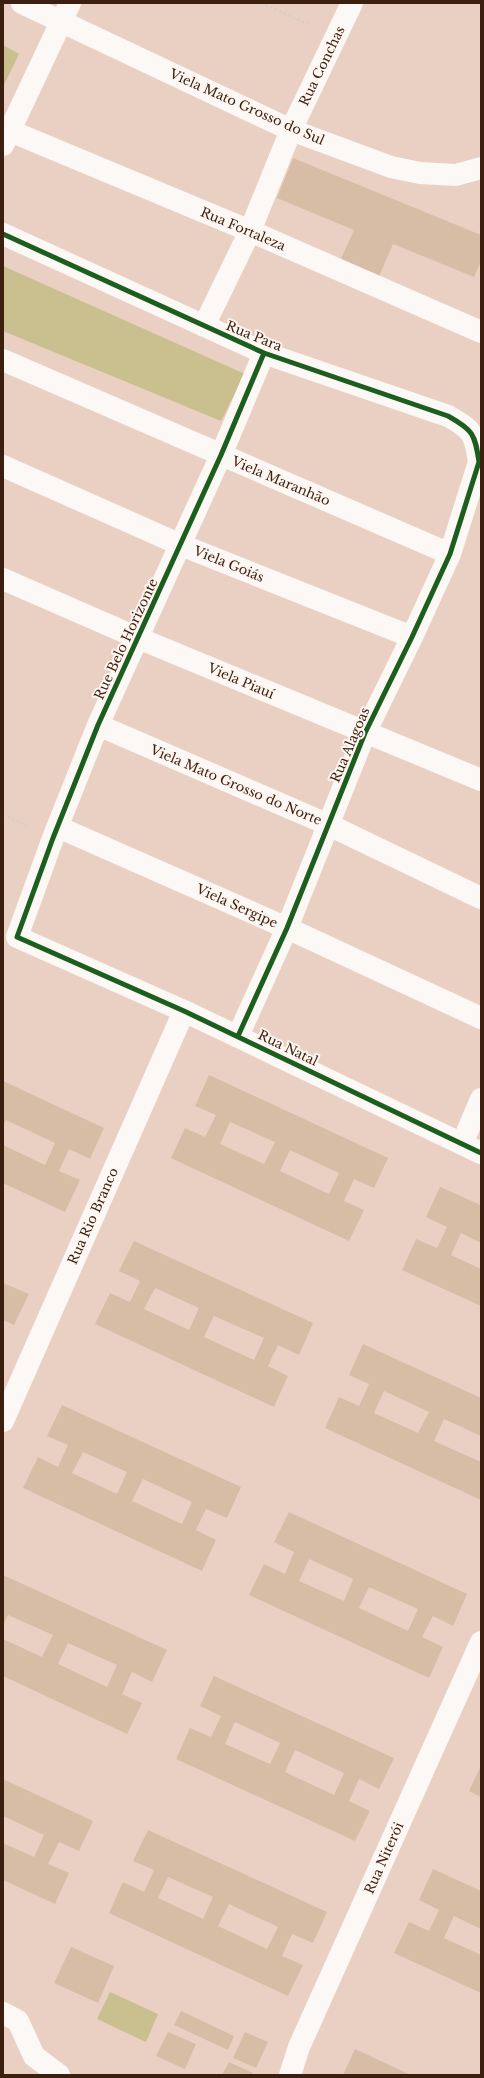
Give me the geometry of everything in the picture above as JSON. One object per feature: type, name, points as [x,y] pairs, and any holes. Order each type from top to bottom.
[{"type":"street","name":"Viela Mato Grosso do Sul","points":[[22,3],[66,12],[291,130],[391,167],[420,173],[456,175],[481,168]]},
{"type":"street","name":"Rua Conchas","points":[[204,326],[250,231],[291,130],[337,38],[352,3]]},
{"type":"street","points":[[5,135],[66,12]]},
{"type":"street","name":"Rua Fortaleza","points":[[5,135],[250,231],[481,332]]},
{"type":"street","name":"Rua Para","points":[[3,234],[264,353],[448,416],[473,433],[479,462]]},
{"type":"street","name":"Rue Belo Horizonte","points":[[18,938],[58,827],[98,725],[181,545],[264,353]]},
{"type":"street","name":"Viela Maranhão","points":[[3,360],[450,554]]},
{"type":"street","name":"Rua Alagoas","points":[[238,1036],[287,928],[365,733],[412,637],[450,554],[479,462]]},
{"type":"street","name":"Viela Goiás","points":[[3,466],[181,545],[412,637]]},
{"type":"street","name":"Viela Piauí","points":[[3,579],[138,638],[481,780]]},
{"type":"street","name":"Viela Mato Grosso do Norte","points":[[98,725],[329,825],[481,898]]},
{"type":"street","name":"Viela Sergipe","points":[[58,827],[287,928],[481,1018]]},
{"type":"street","name":"Rua Natal","points":[[18,938],[184,1011],[472,1148]]},
{"type":"street","name":"Rua Rio Branco","points":[[3,1421],[184,1011]]},
{"type":"street","points":[[472,1148],[481,1099]]},
{"type":"street","name":"Rua Niterói","points":[[290,2075],[299,2047],[481,1642]]},
{"type":"street","points":[[3,2013],[18,2021],[34,2056],[58,2075]]},
{"type":"path","points":[[261,3],[337,38]]},
{"type":"shaded area","points":[[3,45],[19,54],[3,87]]},
{"type":"shaded area","points":[[3,266],[245,374],[221,421],[3,331]]},
{"type":"shaded area","points":[[110,1992],[158,2014],[146,2042],[97,2019]]},
{"type":"building","points":[[293,158],[481,235],[481,261],[474,277],[393,244],[378,279],[339,263],[354,230],[277,198]]},
{"type":"building","points":[[209,1075],[388,1158],[374,1188],[354,1179],[344,1201],[364,1210],[349,1241],[171,1158],[185,1128],[205,1137],[216,1115],[195,1106]],"holes":[[[230,1122],[275,1142],[264,1164],[220,1144]],[[290,1150],[339,1173],[329,1194],[280,1171]]]},
{"type":"building","points":[[3,1081],[104,1128],[90,1159],[69,1149],[59,1171],[80,1180],[65,1212],[3,1183],[3,1145],[45,1165],[55,1143],[6,1120],[3,1126]]},
{"type":"building","points":[[440,1187],[481,1205],[481,1243],[461,1233],[451,1255],[481,1269],[481,1306],[402,1270],[416,1239],[437,1248],[447,1227],[426,1217]]},
{"type":"building","points":[[134,1241],[313,1323],[299,1355],[278,1345],[268,1366],[288,1376],[274,1407],[95,1324],[110,1293],[130,1302],[140,1281],[119,1271]],"holes":[[[155,1288],[199,1308],[189,1330],[144,1309]],[[214,1316],[264,1338],[254,1360],[204,1337]]]},
{"type":"building","points":[[3,1283],[29,1294],[14,1325],[3,1320]]},
{"type":"building","points":[[363,1344],[481,1398],[481,1436],[444,1419],[434,1441],[481,1462],[481,1500],[325,1428],[339,1397],[359,1406],[369,1384],[349,1375]],"holes":[[[384,1391],[429,1412],[418,1433],[374,1413]]]},
{"type":"building","points":[[62,1405],[241,1487],[227,1518],[206,1509],[196,1530],[216,1540],[202,1571],[23,1488],[38,1457],[58,1467],[68,1445],[47,1436]],"holes":[[[83,1452],[127,1472],[117,1494],[72,1473]],[[143,1479],[192,1502],[182,1524],[132,1501]]]},
{"type":"building","points":[[289,1512],[467,1594],[453,1626],[433,1616],[422,1637],[443,1647],[429,1678],[249,1595],[264,1564],[285,1574],[294,1552],[274,1542]],"holes":[[[309,1559],[353,1579],[344,1601],[299,1581]],[[369,1587],[418,1609],[408,1631],[359,1608]]]},
{"type":"building","points":[[3,1575],[167,1650],[152,1682],[132,1672],[122,1694],[142,1703],[127,1734],[3,1676],[3,1639],[42,1657],[53,1635],[8,1615],[3,1626]],"holes":[[[68,1643],[117,1665],[107,1687],[58,1664]]]},
{"type":"building","points":[[214,1676],[394,1758],[379,1789],[359,1779],[349,1801],[370,1811],[355,1841],[176,1759],[190,1728],[211,1737],[221,1716],[200,1706]],"holes":[[[235,1722],[280,1743],[270,1764],[225,1744]],[[295,1750],[344,1773],[334,1795],[285,1772]]]},
{"type":"building","points":[[481,1766],[481,1797],[469,1791]]},
{"type":"building","points":[[3,1779],[93,1821],[79,1851],[59,1842],[48,1864],[69,1873],[55,1904],[3,1880],[3,1843],[34,1857],[44,1835],[3,1816]]},
{"type":"building","points":[[148,1830],[327,1912],[313,1943],[292,1934],[282,1956],[303,1965],[288,1996],[109,1913],[123,1882],[144,1892],[154,1870],[133,1861]],"holes":[[[168,1877],[213,1897],[203,1919],[158,1898]],[[229,1904],[278,1927],[267,1949],[218,1926]]]},
{"type":"building","points":[[433,1869],[481,1891],[481,1929],[454,1916],[444,1938],[481,1955],[481,1993],[394,1953],[409,1922],[429,1931],[439,1910],[419,1900]]},
{"type":"building","points":[[71,1947],[114,1966],[98,2003],[54,1983]]},
{"type":"building","points":[[181,2011],[234,2036],[228,2050],[174,2025]]},
{"type":"building","points":[[168,2032],[196,2044],[185,2069],[156,2056]]},
{"type":"building","points":[[245,2032],[268,2042],[256,2068],[233,2058]]},
{"type":"building","points":[[355,2049],[411,2075],[343,2075]]},
{"type":"building","points":[[229,2062],[253,2073],[252,2075],[222,2075]]},
{"type":"cycle path","points":[[3,234],[264,353],[448,416],[468,429],[476,445],[479,462],[450,554],[412,637],[365,733],[287,928],[238,1036]]},
{"type":"cycle path","points":[[264,353],[221,455],[98,725],[53,838],[17,937],[184,1011],[481,1153]]}]
